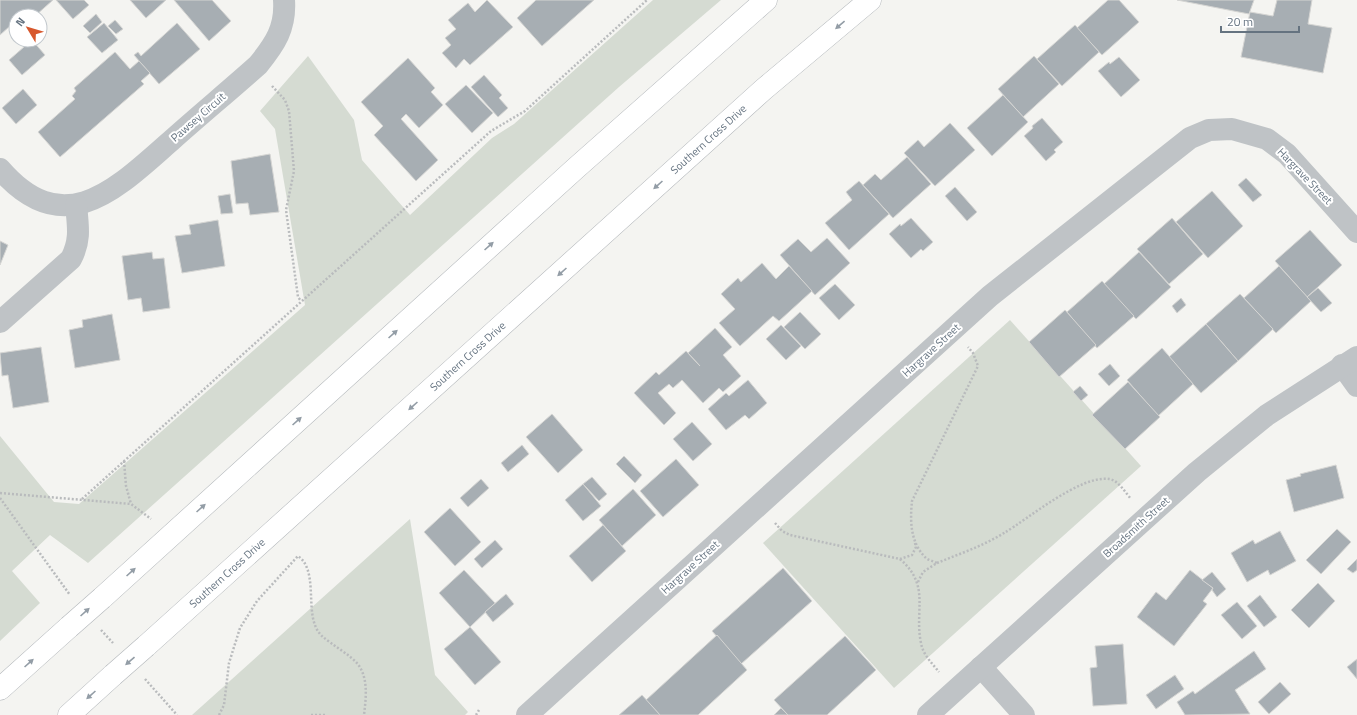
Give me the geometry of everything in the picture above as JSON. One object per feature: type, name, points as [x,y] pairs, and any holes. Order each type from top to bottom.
[{"type":"main road","points":[[0,689],[570,173],[766,0]]},
{"type":"main road","name":"Southern Cross Drive","points":[[69,715],[764,89],[870,0]]},
{"type":"street","name":"Pawsey Circuit","points":[[0,169],[8,178],[35,198],[55,205],[88,202],[118,186],[254,68],[274,46],[279,34],[284,0]]},
{"type":"street","name":"Hargrave Street","points":[[527,715],[990,296],[1190,138],[1209,130],[1232,129],[1267,139],[1287,154],[1357,232]]},
{"type":"street","points":[[0,322],[71,260],[78,246],[79,231],[76,204]]},
{"type":"street","points":[[1350,361],[1357,386]]},
{"type":"street","name":"Broadsmith Street","points":[[928,715],[1197,472],[1267,415],[1350,361]]},
{"type":"street","points":[[981,667],[1024,715]]},
{"type":"path","points":[[82,499],[491,131],[524,111],[647,0]]},
{"type":"path","points":[[254,68],[286,100],[289,112],[294,171],[286,210],[298,297],[301,301]]},
{"type":"path","points":[[900,559],[912,555],[916,547],[910,521],[912,501],[978,366],[973,353],[953,330]]},
{"type":"path","points":[[124,461],[126,486],[131,504]]},
{"type":"path","points":[[955,690],[927,657],[921,644],[918,582],[922,572],[937,563],[1004,534],[1046,504],[1088,482],[1107,479],[1114,480],[1147,517]]},
{"type":"path","points":[[0,493],[131,504],[152,519]]},
{"type":"path","points":[[0,498],[64,589],[75,601]]},
{"type":"path","points":[[758,505],[782,530],[790,535],[900,559],[910,567],[918,582]]},
{"type":"path","points":[[915,541],[926,558],[937,563]]},
{"type":"path","points":[[219,715],[224,705],[229,663],[240,628],[257,602],[298,556],[303,559],[308,569],[312,616],[320,635],[357,662],[362,672],[367,691],[364,715]]},
{"type":"path","points":[[96,624],[116,648]]},
{"type":"path","points":[[142,676],[177,715]]},
{"type":"path","points":[[476,715],[479,710]]},
{"type":"path","points":[[312,715],[325,715]]},
{"type":"shaded area","points":[[653,0],[721,0],[619,87],[88,563],[50,535],[12,571],[40,603],[0,641],[0,436],[54,502],[79,504],[305,305],[275,129],[260,111],[308,56],[354,120],[362,160],[410,215],[492,138],[514,124]]},
{"type":"shaded area","points":[[1010,320],[1141,466],[894,688],[763,543]]},
{"type":"shaded area","points":[[410,519],[435,675],[468,712],[465,715],[192,715]]},
{"type":"building","points":[[0,0],[53,0],[44,8],[8,8],[8,28],[0,35]]},
{"type":"building","points":[[56,0],[84,0],[89,5],[73,19]]},
{"type":"building","points":[[130,0],[166,0],[146,18]]},
{"type":"building","points":[[174,0],[212,0],[231,21],[209,41]]},
{"type":"building","points":[[487,0],[513,27],[470,65],[464,59],[456,68],[442,53],[451,45],[445,38],[456,29],[448,20],[468,3],[475,12]]},
{"type":"building","points":[[536,0],[594,0],[542,46],[517,18]]},
{"type":"building","points":[[1108,0],[1119,0],[1139,22],[1102,55],[1077,28]]},
{"type":"building","points":[[1177,0],[1254,0],[1249,14]]},
{"type":"building","points":[[1277,0],[1312,0],[1308,24],[1332,28],[1323,73],[1241,57],[1250,12],[1273,16]]},
{"type":"building","points":[[96,14],[102,22],[90,33],[83,26]]},
{"type":"building","points":[[115,20],[123,29],[116,34],[108,26]]},
{"type":"building","points":[[104,23],[118,40],[102,53],[87,37]]},
{"type":"building","points":[[177,23],[200,49],[159,84],[134,55],[138,52],[141,56]]},
{"type":"building","points":[[1075,25],[1099,52],[1062,86],[1037,59]]},
{"type":"building","points":[[23,48],[39,48],[45,55],[22,75],[9,60]]},
{"type":"building","points":[[115,52],[130,69],[139,61],[150,73],[141,81],[144,84],[60,157],[38,132],[75,99],[72,96],[76,91],[74,88]]},
{"type":"building","points":[[1034,56],[1059,84],[1023,117],[998,89]]},
{"type":"building","points":[[1119,57],[1140,80],[1121,97],[1098,71],[1109,62],[1110,64]]},
{"type":"building","points":[[408,58],[435,88],[431,92],[443,105],[419,128],[406,114],[401,119],[438,160],[416,181],[374,135],[383,126],[361,102]]},
{"type":"building","points":[[484,75],[502,95],[499,98],[508,108],[498,117],[471,87]]},
{"type":"building","points":[[466,85],[493,113],[472,133],[445,104]]},
{"type":"building","points":[[23,89],[37,105],[16,124],[2,108]]},
{"type":"building","points":[[1003,95],[1028,122],[992,156],[967,128]]},
{"type":"building","points":[[1042,118],[1063,142],[1054,150],[1056,152],[1046,161],[1024,136],[1033,128],[1032,126]]},
{"type":"building","points":[[950,123],[975,150],[935,186],[904,153],[918,140],[924,147]]},
{"type":"building","points":[[270,154],[279,212],[250,215],[248,203],[236,204],[231,161]]},
{"type":"building","points":[[907,157],[931,184],[893,218],[863,185],[875,174],[881,180]]},
{"type":"building","points":[[1246,178],[1262,195],[1253,202],[1238,185]]},
{"type":"building","points":[[859,181],[889,214],[849,250],[825,223],[852,200],[846,192]]},
{"type":"building","points":[[955,187],[977,212],[967,221],[945,196]]},
{"type":"building","points":[[1212,191],[1243,226],[1208,258],[1176,222]]},
{"type":"building","points":[[230,194],[233,213],[221,214],[218,196]]},
{"type":"building","points":[[911,218],[933,242],[923,251],[921,249],[911,258],[889,234],[900,224],[901,226]]},
{"type":"building","points":[[1172,218],[1203,254],[1169,284],[1137,249]]},
{"type":"building","points":[[218,220],[225,266],[182,273],[175,236],[191,234],[189,225]]},
{"type":"building","points":[[1310,230],[1342,265],[1307,297],[1275,261]]},
{"type":"building","points":[[827,238],[850,263],[815,295],[780,255],[798,239],[811,252]]},
{"type":"building","points":[[0,241],[8,245],[0,265]]},
{"type":"building","points":[[152,252],[153,259],[164,258],[170,308],[143,312],[141,298],[128,300],[122,256]]},
{"type":"building","points":[[1139,252],[1171,287],[1136,319],[1104,284]]},
{"type":"building","points":[[762,263],[776,279],[789,266],[812,291],[779,321],[773,316],[740,346],[719,323],[735,309],[721,294],[738,278],[741,282]]},
{"type":"building","points":[[1279,266],[1311,301],[1276,333],[1244,298]]},
{"type":"building","points":[[1102,281],[1134,316],[1097,348],[1067,312]]},
{"type":"building","points":[[835,284],[855,305],[839,320],[819,298]]},
{"type":"building","points":[[1318,288],[1332,303],[1321,312],[1307,297]]},
{"type":"building","points":[[1240,294],[1273,329],[1238,361],[1206,324]]},
{"type":"building","points":[[1181,298],[1186,305],[1177,313],[1172,306]]},
{"type":"building","points":[[1065,310],[1096,345],[1059,377],[1029,342]]},
{"type":"building","points":[[800,312],[821,334],[805,349],[784,327]]},
{"type":"building","points":[[112,314],[120,360],[75,368],[69,330],[83,327],[82,320]]},
{"type":"building","points":[[1206,324],[1238,361],[1201,393],[1169,357]]},
{"type":"building","points":[[781,325],[801,346],[786,360],[766,339]]},
{"type":"building","points":[[715,328],[732,347],[723,355],[741,376],[723,392],[719,388],[703,403],[682,380],[673,388],[669,384],[658,393],[676,413],[664,425],[634,393],[656,372],[659,375],[686,351],[700,366],[688,353]]},
{"type":"building","points":[[41,347],[49,402],[13,408],[8,375],[2,376],[0,353]]},
{"type":"building","points":[[1162,348],[1193,384],[1158,416],[1127,380]]},
{"type":"building","points":[[1110,364],[1120,376],[1109,386],[1098,374]]},
{"type":"building","points":[[748,380],[767,403],[749,419],[745,415],[726,430],[708,409],[726,393],[729,396]]},
{"type":"building","points":[[1128,382],[1160,417],[1125,449],[1092,415]]},
{"type":"building","points":[[1080,386],[1088,395],[1081,401],[1073,392]]},
{"type":"building","points":[[552,414],[583,450],[558,473],[526,437]]},
{"type":"building","points":[[692,422],[712,444],[693,461],[673,439]]},
{"type":"building","points":[[522,445],[529,454],[508,472],[501,463]]},
{"type":"building","points":[[624,456],[642,475],[635,483],[616,464]]},
{"type":"building","points":[[676,459],[699,485],[663,517],[640,491]]},
{"type":"building","points":[[1336,465],[1344,498],[1294,512],[1286,480],[1301,476],[1300,474]]},
{"type":"building","points":[[592,477],[607,494],[599,501],[583,484]]},
{"type":"building","points":[[481,479],[489,488],[468,507],[460,498]]},
{"type":"building","points":[[583,484],[601,506],[583,521],[565,500]]},
{"type":"building","points":[[633,489],[656,515],[622,546],[599,520]]},
{"type":"building","points":[[450,508],[481,542],[455,566],[424,532]]},
{"type":"building","points":[[603,525],[626,551],[592,582],[569,556]]},
{"type":"building","points":[[1337,529],[1351,542],[1321,574],[1306,560]]},
{"type":"building","points":[[1280,531],[1296,561],[1270,575],[1268,570],[1247,582],[1231,553],[1253,540],[1255,544]]},
{"type":"building","points":[[495,540],[503,549],[482,568],[474,559]]},
{"type":"building","points":[[1357,559],[1357,570],[1353,573],[1347,569]]},
{"type":"building","points":[[783,568],[812,601],[741,664],[712,631]]},
{"type":"building","points":[[464,570],[495,603],[470,627],[439,593]]},
{"type":"building","points":[[1190,570],[1213,588],[1203,601],[1207,604],[1174,646],[1137,617],[1156,592],[1166,600]]},
{"type":"building","points":[[1212,572],[1226,589],[1217,597],[1212,590],[1213,588],[1202,580]]},
{"type":"building","points":[[1318,583],[1335,601],[1309,628],[1291,610]]},
{"type":"building","points":[[506,594],[514,604],[493,622],[485,612]]},
{"type":"building","points":[[1260,595],[1277,617],[1264,627],[1247,606]]},
{"type":"building","points":[[1237,602],[1257,626],[1242,639],[1221,615]]},
{"type":"building","points":[[470,627],[501,662],[475,685],[444,649]]},
{"type":"building","points":[[717,635],[747,670],[698,715],[660,715],[646,700]]},
{"type":"building","points":[[845,636],[876,670],[827,715],[788,715],[774,700]]},
{"type":"building","points":[[1123,644],[1127,704],[1093,706],[1090,668],[1097,667],[1095,646]]},
{"type":"building","points":[[1254,651],[1266,669],[1235,690],[1250,714],[1185,715],[1177,702],[1193,691],[1195,694]]},
{"type":"building","points":[[1357,659],[1357,679],[1347,667]]},
{"type":"building","points":[[1175,675],[1184,689],[1156,709],[1146,695]]},
{"type":"building","points":[[1280,682],[1291,694],[1269,714],[1258,702]]},
{"type":"building","points":[[642,695],[660,715],[619,715]]},
{"type":"building","points":[[781,708],[788,715],[774,715]]}]
